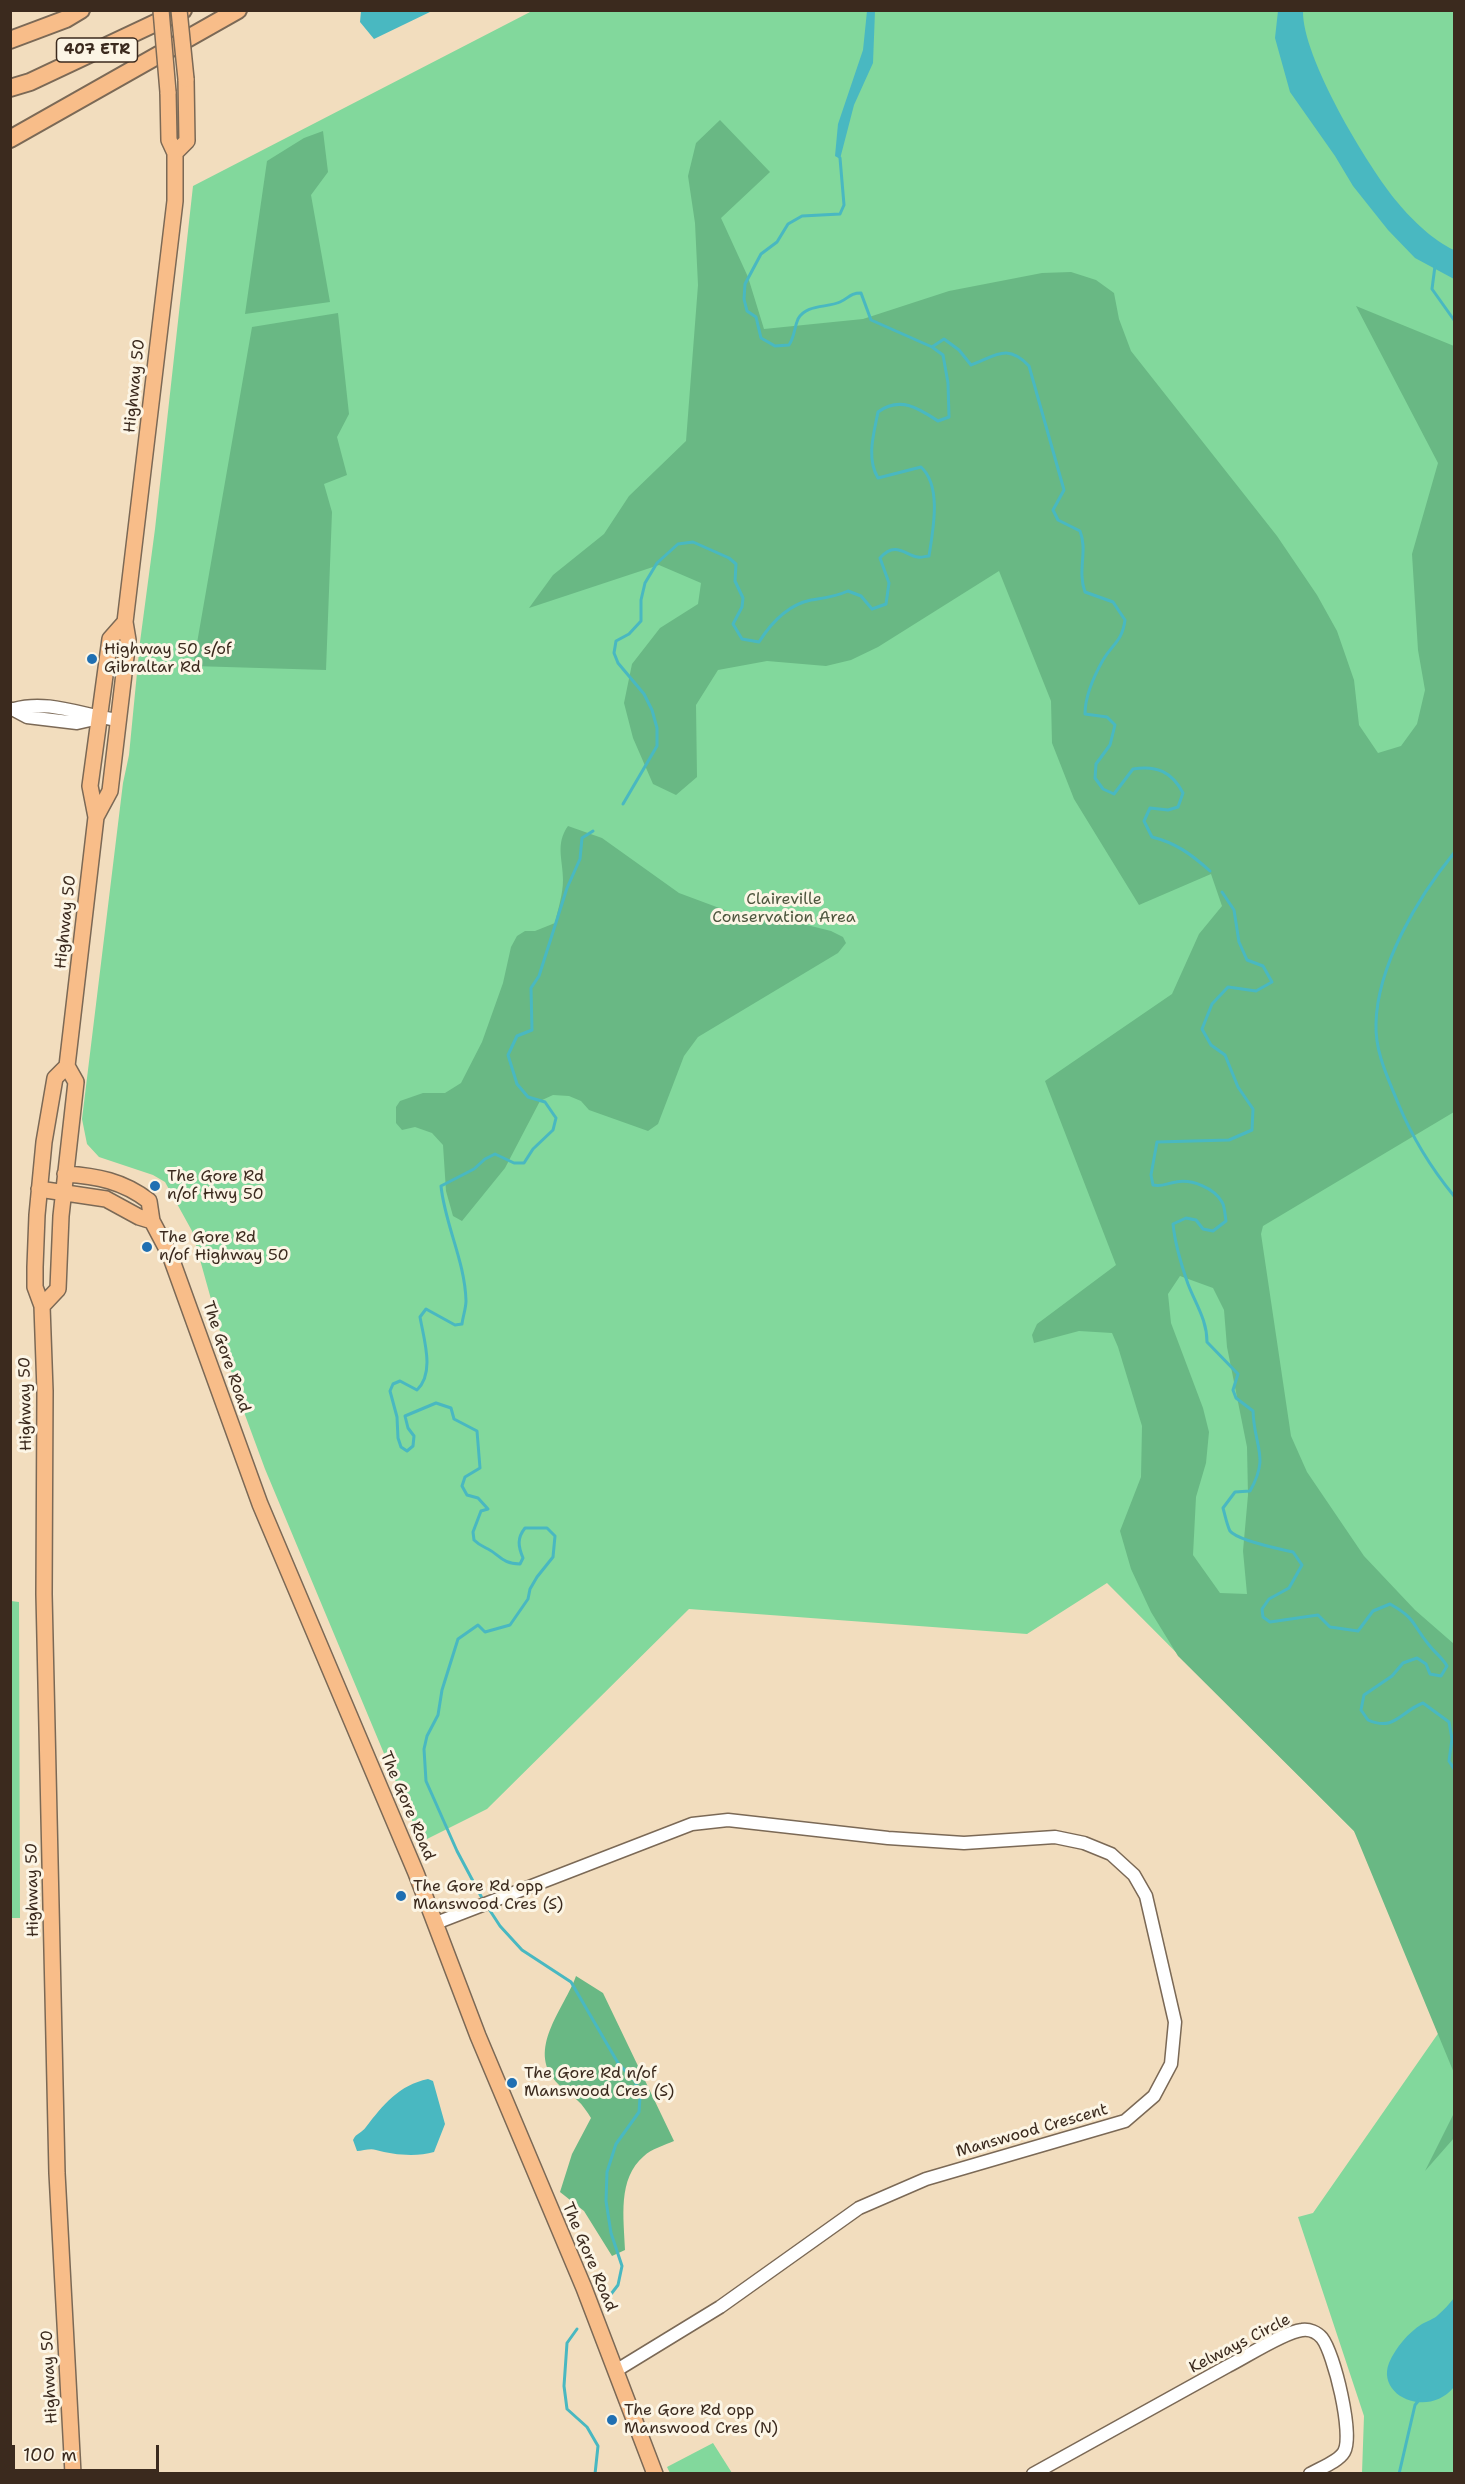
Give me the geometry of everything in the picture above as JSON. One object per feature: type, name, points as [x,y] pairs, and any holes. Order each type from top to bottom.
[{"type":"highway","name":"407 ETR","points":[[10,40],[66,19],[81,10]]},
{"type":"highway","name":"407 ETR","points":[[10,88],[30,82],[181,10]]},
{"type":"highway","points":[[10,139],[238,10]]},
{"type":"main road","name":"Highway 50","points":[[96,817],[110,791],[128,640],[125,622],[175,201],[175,153],[169,141],[168,92],[161,10]]},
{"type":"main road","name":"Highway 50","points":[[175,153],[187,141],[186,79],[181,10]]},
{"type":"main road","name":"Highway 50","points":[[42,1306],[58,1289],[63,1192],[76,1082],[67,1066],[96,817],[90,786],[110,639],[125,622]]},
{"type":"main road","name":"Highway 50","points":[[67,1066],[55,1078],[44,1142],[35,1245],[35,1287],[42,1306],[45,1392],[44,1594],[57,2173],[73,2474]]},
{"type":"main road","name":"The Gore Road","points":[[65,1174],[101,1177],[130,1188],[149,1201],[152,1221],[171,1255],[261,1504],[436,1923],[478,2036],[617,2370],[655,2474]]},
{"type":"main road","points":[[39,1189],[106,1199],[139,1217],[152,1221]]},
{"type":"street","points":[[12,709],[27,717],[77,723],[99,718],[118,720]]},
{"type":"street","name":"Manswood Crescent","points":[[436,1923],[692,1824],[728,1820],[888,1838],[964,1843],[1055,1837],[1084,1843],[1111,1854],[1134,1875],[1146,1896],[1173,2015],[1171,2064],[1154,2096],[1125,2121],[926,2179],[859,2208],[720,2307],[617,2370]]},
{"type":"street","name":"Kelways Circle","points":[[1033,2474],[1251,2354],[1292,2333],[1307,2330],[1315,2332],[1325,2344],[1343,2401],[1347,2434],[1347,2444],[1341,2456],[1310,2474]]},
{"type":"green space","name":"Claireville Conservation Area","points":[[532,11],[1454,11],[1454,2473],[1362,2473],[1364,2416],[1298,2217],[1313,2213],[1444,2025],[1415,1941],[1354,1831],[1107,1583],[1027,1634],[689,1609],[487,1809],[421,1842],[265,1469],[238,1396],[192,1231],[165,1182],[153,1175],[99,1157],[87,1144],[82,1119],[123,783],[129,755],[193,186]]},
{"type":"green space","points":[[720,120],[770,172],[721,218],[748,277],[764,329],[863,319],[949,291],[1042,273],[1071,272],[1096,280],[1114,293],[1119,319],[1131,351],[1277,536],[1317,595],[1337,631],[1354,680],[1359,725],[1378,753],[1401,746],[1417,724],[1425,690],[1418,650],[1412,554],[1438,463],[1356,306],[1454,346],[1454,1112],[1263,1226],[1261,1234],[1291,1436],[1307,1472],[1364,1556],[1415,1610],[1454,1644],[1454,2073],[1354,1831],[1178,1656],[1151,1612],[1131,1569],[1120,1531],[1141,1477],[1142,1426],[1112,1333],[1079,1331],[1034,1343],[1032,1335],[1037,1324],[1116,1265],[1045,1081],[1172,994],[1199,934],[1222,906],[1211,874],[1139,905],[1074,799],[1052,743],[1051,701],[999,571],[878,647],[851,660],[826,666],[767,661],[718,670],[696,705],[697,777],[676,795],[653,784],[633,738],[624,703],[632,664],[660,628],[698,604],[701,583],[659,565],[529,608],[553,575],[604,534],[629,496],[686,441],[698,285],[695,223],[688,176],[696,143]],"holes":[[[1180,1276],[1213,1288],[1224,1310],[1227,1347],[1247,1447],[1248,1495],[1243,1551],[1247,1594],[1220,1593],[1193,1555],[1196,1497],[1206,1463],[1209,1432],[1203,1408],[1171,1323],[1168,1294]]]},
{"type":"green space","points":[[323,131],[328,172],[311,195],[330,302],[245,314],[267,161],[304,138]]},
{"type":"green space","points":[[338,313],[349,414],[337,437],[347,475],[324,484],[332,512],[326,670],[193,666],[252,327]]},
{"type":"green space","points":[[568,826],[602,838],[679,893],[730,912],[779,918],[831,931],[843,937],[846,943],[838,953],[698,1037],[684,1056],[658,1124],[648,1131],[589,1110],[581,1101],[569,1096],[553,1095],[540,1101],[505,1168],[462,1221],[453,1216],[446,1191],[443,1145],[432,1133],[415,1127],[402,1130],[396,1123],[396,1107],[400,1101],[423,1093],[445,1093],[461,1083],[482,1042],[503,983],[511,947],[517,936],[525,931],[535,931],[555,923],[563,885],[561,846]]},
{"type":"green space","points":[[11,1601],[19,1602],[20,1918],[10,1918]]},
{"type":"green space","points":[[576,1976],[603,1993],[674,2141],[654,2149],[635,2165],[626,2187],[624,2200],[625,2250],[612,2256],[584,2211],[560,2192],[572,2154],[591,2118],[579,2102],[553,2078],[547,2066],[545,2053],[551,2027]]},
{"type":"green space","points":[[1454,2113],[1454,2138],[1425,2171]]},
{"type":"green space","points":[[713,2443],[732,2473],[670,2473],[667,2467]]},
{"type":"water","points":[[361,10],[432,11],[374,39],[360,22]]},
{"type":"water","points":[[867,11],[875,11],[873,63],[854,105],[840,159],[835,156],[838,124],[863,50]]},
{"type":"water","points":[[1278,11],[1303,11],[1313,55],[1338,110],[1370,164],[1404,210],[1431,236],[1454,250],[1454,279],[1415,258],[1388,230],[1353,186],[1290,92],[1275,38]]},
{"type":"water","points":[[428,2079],[433,2081],[445,2124],[434,2152],[405,2155],[374,2149],[357,2151],[354,2138],[385,2104],[408,2086]]},
{"type":"water","points":[[1454,2298],[1454,2387],[1443,2397],[1431,2401],[1419,2402],[1397,2394],[1390,2385],[1387,2375],[1389,2363],[1395,2351],[1407,2336],[1436,2316]]},
{"type":"waterway","points":[[623,804],[657,746],[657,728],[644,694],[618,663],[614,653],[616,641],[629,634],[641,621],[641,600],[645,583],[657,563],[678,544],[693,542],[729,558],[736,564],[735,581],[743,598],[742,607],[733,624],[742,639],[759,642],[780,616],[802,602],[848,591],[861,596],[872,609],[886,604],[889,583],[880,558],[891,550],[900,550],[918,557],[929,556],[934,497],[928,475],[921,467],[878,478],[872,462],[872,445],[878,412],[886,407],[901,404],[909,406],[938,421],[949,417],[948,383],[943,355],[932,347],[871,320],[861,293],[835,304],[806,311],[798,319],[789,345],[775,346],[761,338],[756,317],[747,311],[744,299],[745,284],[761,254],[777,242],[788,224],[802,216],[840,214],[844,205],[840,158]]},
{"type":"waterway","points":[[1435,266],[1432,289],[1454,320]]},
{"type":"waterway","points":[[932,347],[944,339],[959,350],[971,365],[995,355],[1008,353],[1029,366],[1064,490],[1053,510],[1058,520],[1080,531],[1085,592],[1113,602],[1125,620],[1119,638],[1096,673],[1087,701],[1085,714],[1107,717],[1115,725],[1110,745],[1096,764],[1095,778],[1103,789],[1114,794],[1133,769],[1156,769],[1169,775],[1183,793],[1178,807],[1168,810],[1150,808],[1144,821],[1152,837],[1169,842],[1183,850],[1210,871]]},
{"type":"waterway","points":[[483,1900],[457,1851],[426,1781],[424,1749],[427,1736],[438,1715],[442,1690],[458,1639],[478,1625],[485,1632],[510,1625],[528,1599],[530,1589],[537,1577],[553,1557],[555,1536],[547,1528],[525,1528],[519,1546],[523,1558],[520,1564],[505,1561],[476,1542],[473,1532],[481,1511],[488,1509],[478,1498],[467,1495],[462,1486],[465,1477],[480,1468],[477,1431],[454,1419],[451,1408],[436,1403],[405,1416],[408,1428],[414,1436],[413,1446],[407,1451],[401,1447],[398,1438],[397,1417],[390,1391],[393,1384],[400,1381],[417,1390],[426,1375],[426,1346],[420,1317],[426,1309],[455,1325],[462,1324],[466,1304],[465,1286],[446,1215],[441,1186],[474,1169],[495,1154],[514,1163],[524,1163],[533,1149],[553,1130],[556,1118],[545,1102],[528,1097],[517,1084],[508,1055],[517,1036],[532,1030],[531,988],[539,976],[567,888],[580,859],[582,838],[593,831]]},
{"type":"waterway","points":[[1454,853],[1427,890],[1402,933],[1384,979],[1378,1002],[1376,1024],[1380,1055],[1403,1116],[1423,1152],[1454,1196]]},
{"type":"waterway","points":[[1222,892],[1234,910],[1239,942],[1247,960],[1263,966],[1272,982],[1256,991],[1228,987],[1212,1004],[1202,1029],[1211,1045],[1225,1055],[1238,1087],[1253,1109],[1252,1130],[1229,1140],[1157,1142],[1151,1175],[1153,1185],[1182,1181],[1202,1186],[1218,1197],[1224,1209],[1226,1221],[1213,1231],[1203,1229],[1196,1220],[1186,1218],[1173,1224],[1181,1262],[1203,1320],[1207,1342],[1238,1374],[1233,1390],[1236,1398],[1253,1411],[1260,1460],[1259,1469],[1250,1491],[1235,1492],[1223,1508],[1225,1517],[1234,1535],[1293,1552],[1302,1565],[1289,1588],[1269,1599],[1262,1609],[1263,1617],[1270,1622],[1318,1615],[1330,1627],[1358,1631],[1373,1611],[1390,1604],[1410,1618],[1447,1666],[1441,1676],[1430,1674],[1426,1664],[1417,1658],[1403,1663],[1392,1676],[1364,1695],[1361,1710],[1368,1720],[1385,1724],[1423,1703],[1449,1722],[1452,1739],[1449,1761],[1454,1769]]},
{"type":"waterway","points":[[487,1906],[500,1926],[522,1950],[571,1982],[618,2063],[635,2081],[640,2097],[639,2112],[616,2144],[607,2172],[606,2201],[611,2233],[622,2266],[618,2285],[608,2298]]},
{"type":"waterway","points":[[577,2329],[567,2343],[564,2386],[567,2409],[587,2427],[598,2446],[595,2474]]},
{"type":"waterway","points":[[1399,2474],[1415,2405],[1419,2400]]},
{"type":"place","name":"Highway 50 s/of Gibraltar Rd","points":[[92,659]]},
{"type":"place","name":"The Gore Rd n/of Hwy 50","points":[[155,1186]]},
{"type":"place","name":"The Gore Rd n/of Highway 50","points":[[147,1247]]},
{"type":"place","name":"The Gore Rd opp Manswood Cres (S)","points":[[401,1896]]},
{"type":"place","name":"The Gore Rd n/of Manswood Cres (S)","points":[[512,2083]]},
{"type":"place","name":"The Gore Rd opp Manswood Cres (N)","points":[[612,2420]]}]
